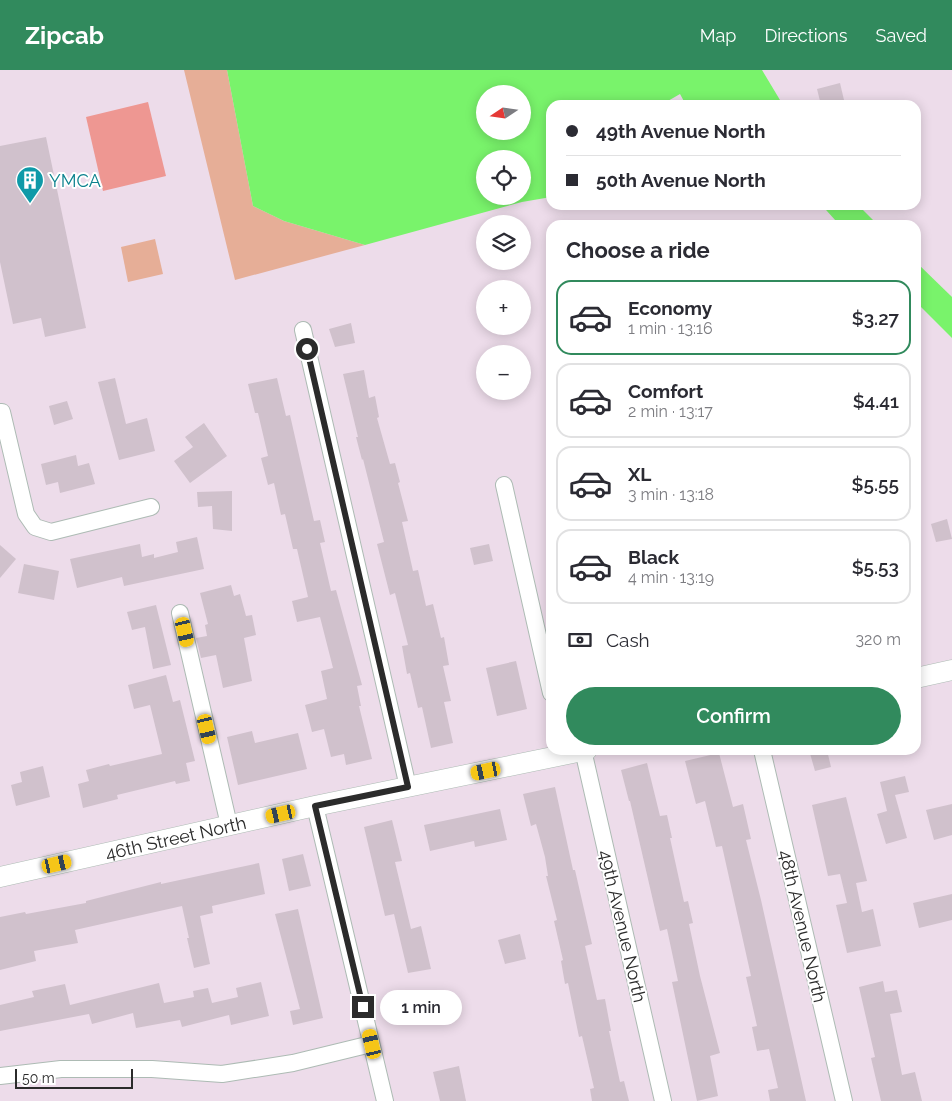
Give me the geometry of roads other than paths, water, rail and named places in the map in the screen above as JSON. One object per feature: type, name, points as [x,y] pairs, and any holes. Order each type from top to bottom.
[{"type":"street","points":[[303,330],[408,787]]},
{"type":"street","points":[[1,412],[26,514],[35,527],[51,532],[151,507]]},
{"type":"street","points":[[504,485],[546,672]]},
{"type":"street","points":[[180,613],[229,826]]},
{"type":"street","points":[[921,677],[952,670]]},
{"type":"street","name":"46th Street North","points":[[0,877],[315,806],[560,755]]},
{"type":"street","name":"49th Avenue North","points":[[585,755],[663,1101]]},
{"type":"street","name":"48th Avenue North","points":[[763,755],[844,1101]]},
{"type":"street","points":[[315,806],[385,1101]]},
{"type":"street","points":[[0,1076],[70,1069],[152,1069],[222,1074],[293,1063],[372,1044]]},
{"type":"waterway","points":[[830,210],[838,220]]},
{"type":"place","name":"YMCA","points":[[30,204]]}]
